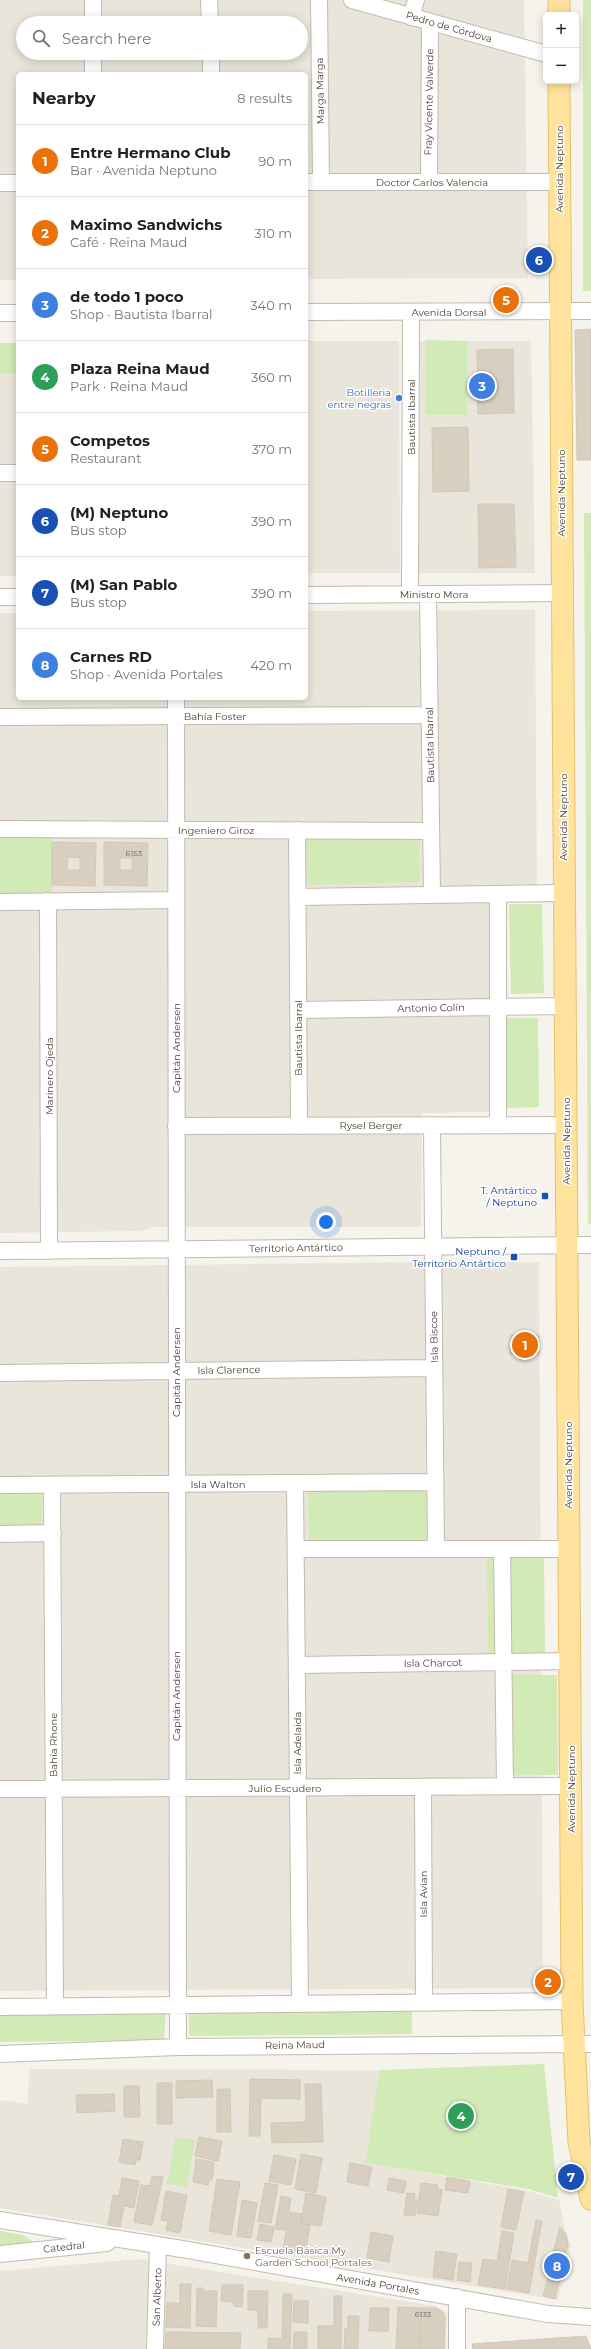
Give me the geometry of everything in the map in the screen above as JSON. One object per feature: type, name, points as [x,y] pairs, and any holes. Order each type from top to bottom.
[{"type":"main road","points":[[558,0],[558,12]]},
{"type":"main road","name":"Avenida Neptuno","points":[[559,84],[559,311],[572,2001],[583,2044],[580,2142],[591,2199]]},
{"type":"street","points":[[93,0],[93,16]]},
{"type":"street","points":[[209,0],[210,16]]},
{"type":"street","name":"Marga Marga","points":[[313,182],[319,0]]},
{"type":"street","name":"Pedro de Córdova","points":[[352,0],[543,53]]},
{"type":"street","points":[[411,17],[416,0]]},
{"type":"street","name":"Fray Vicente Valverde","points":[[429,182],[430,22]]},
{"type":"street","points":[[93,60],[93,72]]},
{"type":"street","points":[[211,60],[211,72]]},
{"type":"street","name":"Doctor Carlos Valencia","points":[[313,182],[559,182]]},
{"type":"street","points":[[0,183],[16,183]]},
{"type":"street","name":"Avenida Dorsal","points":[[308,312],[591,312]]},
{"type":"street","name":"Bautista Ibarral","points":[[410,594],[411,312]]},
{"type":"street","points":[[0,313],[16,313]]},
{"type":"street","points":[[0,473],[16,473]]},
{"type":"street","name":"Ministro Mora","points":[[308,595],[562,593]]},
{"type":"street","name":"Bautista Ibarral","points":[[428,594],[432,895]]},
{"type":"street","points":[[0,597],[16,597]]},
{"type":"street","name":"Capitán Andersen","points":[[176,700],[176,1788],[178,2047]]},
{"type":"street","name":"Bahía Foster","points":[[0,717],[430,715]]},
{"type":"street","name":"Ingeniero Giroz","points":[[0,829],[432,831]]},
{"type":"street","name":"Bautista Ibarral","points":[[297,830],[299,1126]]},
{"type":"street","points":[[298,897],[564,893]]},
{"type":"street","points":[[498,894],[498,1125]]},
{"type":"street","points":[[0,902],[176,900]]},
{"type":"street","name":"Marinero Ojeda","points":[[48,901],[49,1250]]},
{"type":"street","name":"Antonio Colín","points":[[298,1010],[565,1006]]},
{"type":"street","name":"Isla Biscoe","points":[[432,1125],[436,1549]]},
{"type":"street","name":"Rysel Berger","points":[[176,1126],[566,1125]]},
{"type":"street","name":"Territorio Antártico","points":[[0,1251],[591,1245]]},
{"type":"street","name":"Isla Clarence","points":[[0,1372],[434,1368]]},
{"type":"street","name":"Isla Walton","points":[[0,1485],[435,1482]]},
{"type":"street","name":"Isla Adelaida","points":[[295,1483],[300,2004]]},
{"type":"street","name":"Bahía Rhone","points":[[52,1485],[55,2006]]},
{"type":"street","points":[[0,1534],[53,1533]]},
{"type":"street","points":[[296,1549],[569,1550]]},
{"type":"street","points":[[502,1549],[505,1786]]},
{"type":"street","name":"Isla Charcot","points":[[297,1665],[570,1661]]},
{"type":"street","name":"Julio Escudero","points":[[0,1789],[571,1786]]},
{"type":"street","name":"Isla Avian","points":[[423,1787],[424,2002]]},
{"type":"street","points":[[0,2007],[572,2001]]},
{"type":"street","name":"Reina Maud","points":[[0,2054],[178,2047],[583,2044]]},
{"type":"street","name":"Avenida Portales","points":[[0,2220],[129,2240],[559,2316],[591,2317]]},
{"type":"street","name":"Catedral","points":[[0,2254],[129,2240]]},
{"type":"street","name":"San Alberto","points":[[155,2349],[158,2245]]},
{"type":"street","points":[[457,2298],[457,2349]]},
{"type":"shaded area","points":[[0,0],[524,0],[528,278],[308,279],[308,72],[16,72],[16,280],[0,280]]},
{"type":"shaded area","points":[[308,341],[399,341],[400,573],[308,573]]},
{"type":"shaded area","points":[[418,341],[531,341],[535,573],[419,573]]},
{"type":"shaded area","points":[[0,371],[16,371],[16,576],[0,576]]},
{"type":"shaded area","points":[[535,610],[537,887],[489,888],[491,1108],[488,1112],[422,1113],[421,1227],[155,1227],[141,1231],[0,1233],[0,613],[16,613],[16,700],[308,700],[308,611]]},
{"type":"shaded area","points":[[539,1262],[543,1988],[0,1991],[0,1267]]},
{"type":"shaded area","points":[[29,2069],[380,2070],[366,2163],[525,2190],[559,2200],[565,2230],[571,2246],[558,2300],[0,2208],[0,2100],[28,2104]]},
{"type":"shaded area","points":[[138,2259],[436,2306],[447,2313],[446,2349],[0,2349],[0,2271]]},
{"type":"green space","points":[[583,0],[591,0],[591,291],[583,291]]},
{"type":"green space","points":[[425,340],[467,341],[467,415],[425,415]]},
{"type":"green space","points":[[0,343],[16,343],[16,373],[0,373]]},
{"type":"green space","points":[[584,513],[591,513],[591,1224],[588,1224]]},
{"type":"green space","points":[[0,836],[52,837],[52,894],[0,894]]},
{"type":"green space","points":[[419,837],[420,882],[307,885],[306,840]]},
{"type":"green space","points":[[509,904],[542,904],[544,993],[511,994]]},
{"type":"green space","points":[[505,1018],[538,1018],[539,1107],[506,1108]]},
{"type":"green space","points":[[430,1490],[428,1542],[309,1542],[308,1492]]},
{"type":"green space","points":[[42,1491],[42,1525],[0,1525],[0,1492]]},
{"type":"green space","points":[[487,1554],[544,1554],[545,1654],[488,1655]]},
{"type":"green space","points":[[500,1675],[557,1675],[558,1775],[501,1775]]},
{"type":"green space","points":[[412,2005],[412,2034],[189,2036],[189,2009]]},
{"type":"green space","points":[[166,2009],[164,2040],[0,2042],[0,2012]]},
{"type":"green space","points":[[544,2064],[558,2198],[529,2189],[365,2163],[380,2070]]},
{"type":"green space","points":[[175,2137],[195,2140],[187,2187],[167,2184]]},
{"type":"green space","points":[[0,2231],[23,2235],[34,2242],[0,2246]]},
{"type":"building","points":[[591,329],[591,460],[577,460],[575,330]]},
{"type":"building","points":[[513,349],[514,413],[478,414],[477,350]]},
{"type":"building","points":[[468,427],[469,491],[433,492],[432,428]]},
{"type":"building","points":[[478,504],[514,504],[516,567],[479,568]]},
{"type":"building","points":[[52,842],[96,843],[95,886],[52,885]],"holes":[[[68,857],[80,858],[80,870],[67,870]]]},
{"type":"building","points":[[104,842],[148,843],[147,886],[104,885]],"holes":[[[120,858],[132,858],[132,870],[120,870]]]},
{"type":"building","points":[[511,1335],[539,1336],[539,1354],[510,1354]]},
{"type":"building","points":[[543,1975],[554,1975],[554,1988],[543,1988]]},
{"type":"building","points":[[250,2079],[300,2080],[300,2099],[261,2098],[260,2136],[249,2136]]},
{"type":"building","points":[[212,2080],[213,2097],[176,2098],[176,2081]]},
{"type":"building","points":[[157,2083],[172,2083],[172,2124],[157,2124]]},
{"type":"building","points":[[305,2084],[321,2084],[323,2142],[272,2143],[271,2123],[306,2122]]},
{"type":"building","points":[[124,2086],[139,2086],[140,2117],[124,2117]]},
{"type":"building","points":[[217,2089],[230,2089],[231,2132],[217,2132]]},
{"type":"building","points":[[114,2094],[115,2111],[77,2113],[76,2095]]},
{"type":"building","points":[[199,2137],[222,2141],[218,2161],[195,2156]]},
{"type":"building","points":[[123,2139],[143,2142],[140,2160],[136,2160],[135,2165],[119,2162]]},
{"type":"building","points":[[301,2154],[322,2158],[316,2193],[295,2189]]},
{"type":"building","points":[[274,2155],[296,2159],[291,2185],[269,2181]]},
{"type":"building","points":[[196,2159],[214,2162],[212,2180],[209,2180],[208,2185],[193,2182]]},
{"type":"building","points":[[350,2163],[372,2167],[368,2186],[347,2182]]},
{"type":"building","points":[[152,2176],[163,2177],[152,2225],[134,2222],[141,2185],[150,2186]]},
{"type":"building","points":[[447,2177],[470,2181],[468,2193],[445,2190]]},
{"type":"building","points":[[122,2178],[139,2181],[134,2208],[124,2206],[120,2227],[108,2225],[113,2195],[119,2196]]},
{"type":"building","points":[[389,2178],[406,2181],[404,2193],[387,2190]]},
{"type":"building","points":[[217,2179],[240,2182],[231,2235],[209,2231]]},
{"type":"building","points":[[265,2183],[278,2185],[271,2223],[258,2221]]},
{"type":"building","points":[[421,2183],[438,2185],[438,2189],[442,2190],[438,2216],[417,2213]]},
{"type":"building","points":[[508,2189],[524,2192],[516,2230],[501,2227]]},
{"type":"building","points":[[166,2191],[187,2195],[180,2233],[166,2230],[168,2221],[161,2220]]},
{"type":"building","points":[[306,2193],[326,2197],[321,2226],[301,2223]]},
{"type":"building","points":[[407,2193],[415,2194],[414,2200],[417,2200],[415,2216],[404,2215]]},
{"type":"building","points":[[281,2196],[291,2198],[285,2230],[275,2229]]},
{"type":"building","points":[[242,2200],[257,2203],[251,2238],[237,2236]]},
{"type":"building","points":[[290,2212],[302,2214],[301,2223],[310,2225],[305,2254],[283,2249]]},
{"type":"building","points":[[536,2220],[542,2221],[529,2293],[507,2289],[512,2260],[528,2263]]},
{"type":"building","points":[[260,2224],[274,2227],[271,2242],[257,2240]]},
{"type":"building","points":[[560,2227],[566,2234],[568,2244],[565,2256],[553,2253]]},
{"type":"building","points":[[502,2231],[514,2233],[505,2289],[478,2285],[483,2259],[497,2261]]},
{"type":"building","points":[[371,2232],[393,2236],[389,2262],[367,2258]]},
{"type":"building","points":[[436,2251],[457,2254],[453,2280],[433,2277]]},
{"type":"building","points":[[553,2253],[565,2256],[560,2278],[548,2276]]},
{"type":"building","points":[[459,2262],[472,2263],[470,2282],[457,2280]]},
{"type":"building","points":[[548,2276],[560,2278],[555,2299],[543,2296]]},
{"type":"building","points":[[180,2284],[191,2284],[190,2328],[166,2327],[167,2303],[180,2303]]},
{"type":"building","points":[[222,2285],[243,2285],[242,2307],[234,2306],[234,2302],[221,2301]]},
{"type":"building","points":[[197,2288],[203,2288],[203,2291],[217,2291],[216,2327],[196,2326]]},
{"type":"building","points":[[248,2291],[268,2291],[267,2328],[258,2328],[258,2310],[248,2310]]},
{"type":"building","points":[[283,2294],[292,2294],[290,2349],[268,2349],[268,2338],[282,2339]]},
{"type":"building","points":[[334,2296],[342,2296],[341,2349],[318,2349],[318,2326],[334,2326]]},
{"type":"building","points":[[294,2301],[308,2301],[308,2323],[293,2322]]},
{"type":"building","points":[[398,2307],[421,2308],[420,2349],[396,2349]]},
{"type":"building","points":[[370,2308],[389,2308],[388,2331],[369,2331]]},
{"type":"building","points":[[421,2308],[436,2308],[442,2311],[445,2317],[444,2349],[420,2349]]},
{"type":"building","points":[[348,2316],[359,2316],[358,2349],[344,2349],[345,2328],[348,2328]]},
{"type":"building","points":[[166,2332],[241,2333],[240,2349],[165,2349]]},
{"type":"building","points":[[294,2332],[307,2332],[307,2349],[293,2349]]},
{"type":"building","points":[[586,2336],[591,2349],[473,2349],[472,2344]]},
{"type":"place","name":"(M) Neptuno","points":[[539,260]]},
{"type":"place","name":"Competos","points":[[506,300]]},
{"type":"place","name":"de todo 1 poco","points":[[482,386]]},
{"type":"place","name":"Botilleria entre negras","points":[[399,398]]},
{"type":"place","name":"T. Antártico / Neptuno","points":[[545,1196]]},
{"type":"place","name":"Neptuno / Territorio Antártico","points":[[514,1257]]},
{"type":"place","name":"Entre Hermano Club","points":[[525,1345]]},
{"type":"place","name":"Maximo Sandwichs","points":[[548,1982]]},
{"type":"place","name":"Plaza Reina Maud","points":[[461,2116]]},
{"type":"place","name":"(M) San Pablo","points":[[571,2177]]},
{"type":"place","name":"Escuela Básica My Garden School Portales","points":[[247,2256]]},
{"type":"place","name":"Carnes RD","points":[[557,2266]]}]
